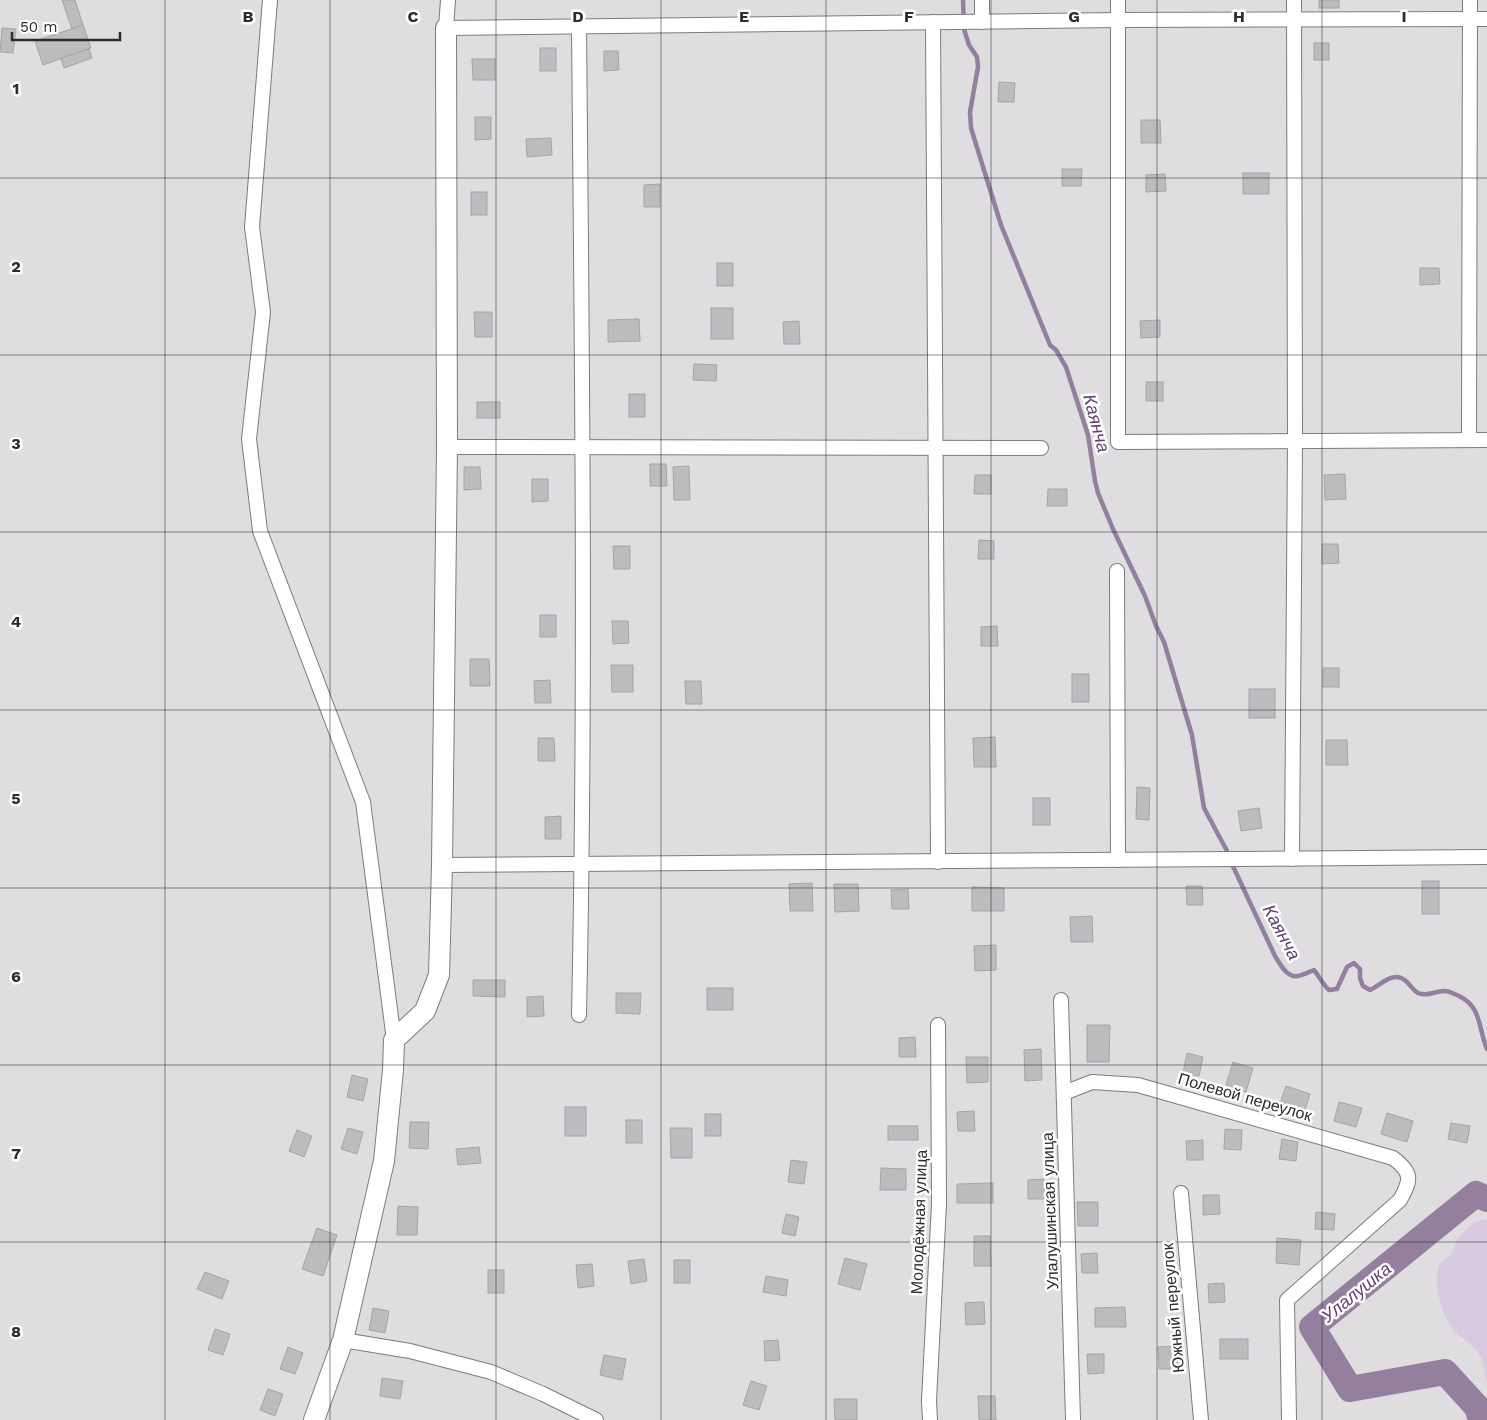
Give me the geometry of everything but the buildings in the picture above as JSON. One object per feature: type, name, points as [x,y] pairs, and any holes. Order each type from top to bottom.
[{"type":"street","points":[[270,0],[252,227],[263,312],[249,439],[250,448],[260,531],[363,802],[394,1040],[384,1161],[344,1340],[314,1420]]},
{"type":"street","points":[[394,1040],[425,1011],[439,975],[442,865],[446,447],[446,28],[448,0]]},
{"type":"street","points":[[982,0],[982,22]]},
{"type":"street","points":[[1118,0],[1118,442],[1487,440]]},
{"type":"street","points":[[1292,859],[1295,442],[1294,0]]},
{"type":"street","points":[[1469,440],[1470,0]]},
{"type":"street","points":[[446,28],[1118,20],[1487,19]]},
{"type":"street","points":[[933,22],[938,862]]},
{"type":"street","points":[[579,26],[583,446],[582,865],[579,1015]]},
{"type":"street","points":[[446,447],[1041,448]]},
{"type":"street","points":[[1117,571],[1118,860]]},
{"type":"street","points":[[442,865],[1487,857]]},
{"type":"street","name":"Улалушинская улица","points":[[1061,1000],[1073,1420]]},
{"type":"street","name":"Молодёжная улица","points":[[930,1420],[929,1401],[939,1204],[938,1024]]},
{"type":"street","name":"Полевой переулок","points":[[1064,1093],[1092,1082],[1138,1085],[1393,1158],[1400,1163],[1409,1175],[1408,1186],[1400,1200],[1287,1300],[1289,1420]]},
{"type":"street","name":"Южный переулок","points":[[1181,1193],[1201,1420]]},
{"type":"street","points":[[344,1340],[410,1351],[491,1372],[543,1394],[596,1420]]},
{"type":"shaded area","points":[[1483,1219],[1487,1220],[1487,1383],[1481,1357],[1473,1347],[1454,1331],[1447,1321],[1437,1285],[1437,1276],[1442,1261],[1452,1254],[1456,1242],[1463,1232],[1472,1224]]},
{"type":"waterway","name":"Каянча","points":[[963,0],[964,29],[969,45],[977,57],[978,67],[970,112],[971,128],[1001,225],[1050,345],[1056,350],[1066,367],[1088,435],[1098,493],[1164,642],[1192,735],[1204,808],[1227,851]]},
{"type":"waterway","name":"Каянча","points":[[1231,862],[1275,956],[1287,973],[1298,976],[1314,970],[1329,990],[1337,989],[1347,967],[1354,963],[1360,969],[1360,978],[1363,986],[1370,990],[1388,979],[1397,977],[1402,978],[1416,992],[1421,994],[1450,992],[1466,1001],[1476,1012],[1487,1049]]},
{"type":"waterway","name":"Улалушка","points":[[1481,1420],[1477,1407],[1445,1372],[1350,1389],[1312,1327],[1476,1194],[1487,1199]]}]
